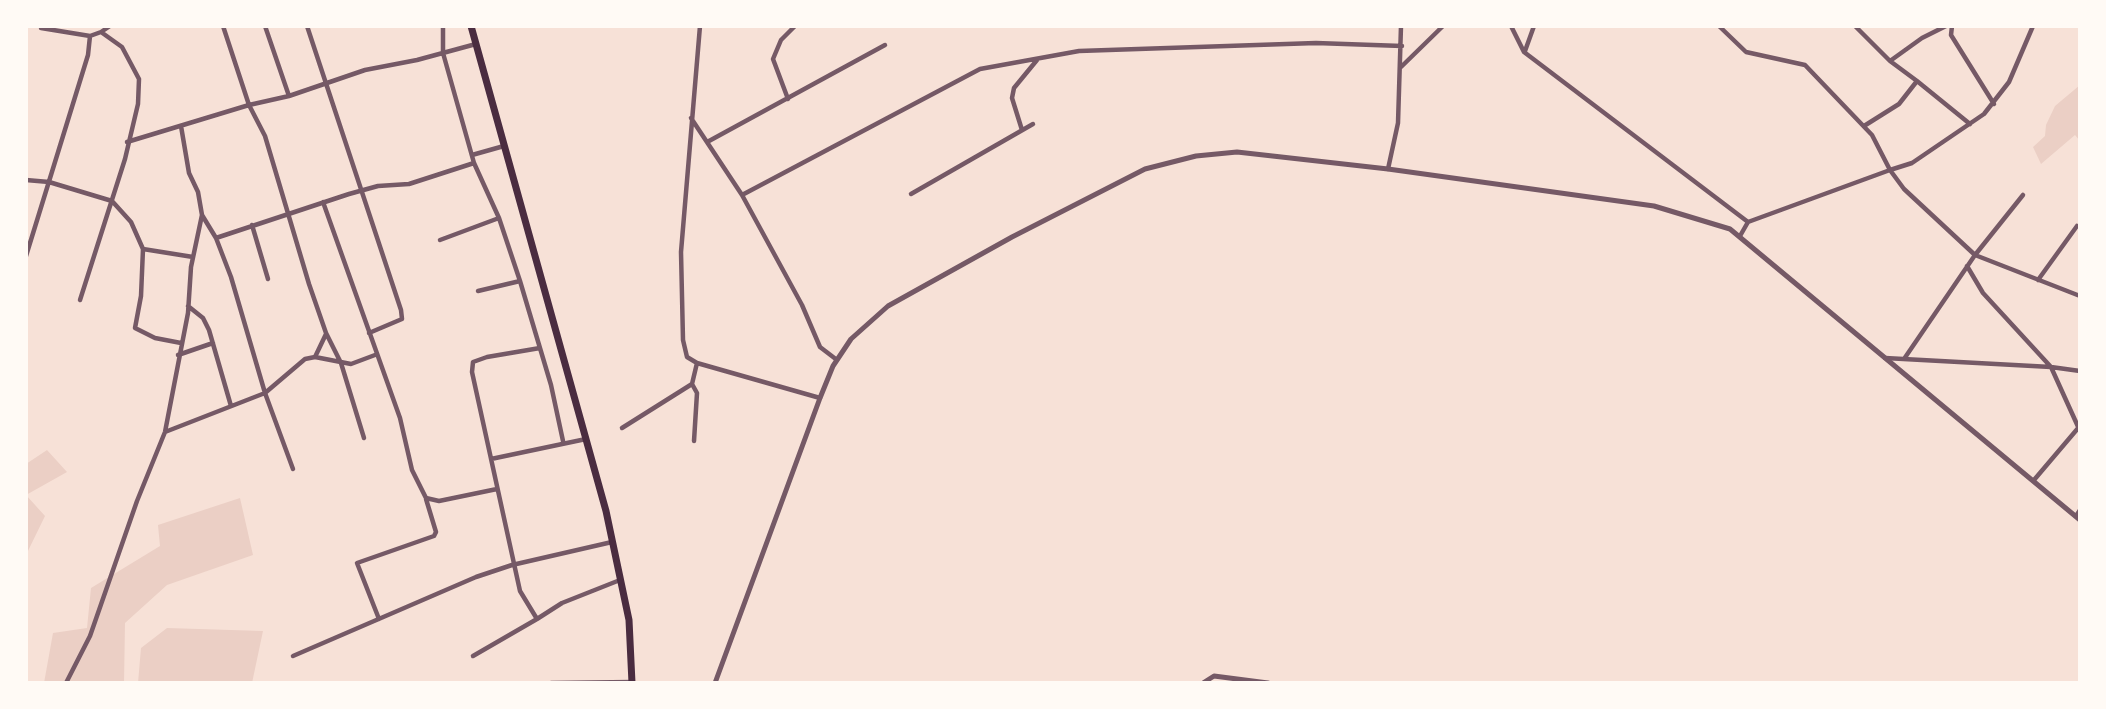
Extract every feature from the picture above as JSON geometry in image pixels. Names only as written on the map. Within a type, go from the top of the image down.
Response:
[{"type":"highway","points":[[471,26],[612,542],[629,620],[632,683]]},
{"type":"street","points":[[41,29],[90,36],[110,26]]},
{"type":"street","points":[[223,26],[249,104],[265,136],[326,333],[341,363],[363,438]]},
{"type":"street","points":[[265,26],[289,96]]},
{"type":"street","points":[[307,26],[402,319],[369,333]]},
{"type":"street","points":[[443,26],[443,53],[474,163],[499,218],[520,281],[540,348],[562,441]]},
{"type":"street","points":[[700,26],[681,252],[683,340],[687,357],[697,363],[820,398]]},
{"type":"street","points":[[788,99],[773,59],[781,40],[795,26]]},
{"type":"street","points":[[1388,169],[1398,123],[1401,26]]},
{"type":"street","points":[[1401,68],[1443,26]]},
{"type":"street","points":[[1511,26],[1524,52],[1748,222]]},
{"type":"street","points":[[1524,52],[1534,26]]},
{"type":"street","points":[[1719,26],[1746,52],[1805,65],[1864,126],[1904,190],[1975,255],[2080,296]]},
{"type":"street","points":[[1855,26],[1890,61],[1970,124]]},
{"type":"street","points":[[1890,61],[1922,38],[1949,26],[1951,35],[1994,104]]},
{"type":"street","points":[[1740,236],[1748,222],[1912,163],[1970,124],[1994,104],[2009,82],[2032,26]]},
{"type":"street","points":[[80,300],[138,104],[139,79],[122,47],[102,32]]},
{"type":"street","points":[[26,256],[88,55],[90,36]]},
{"type":"street","points":[[742,195],[981,69],[1079,51],[1316,43],[1402,46]]},
{"type":"street","points":[[127,142],[249,104],[289,96],[326,82],[476,44]]},
{"type":"street","points":[[709,141],[886,46]]},
{"type":"street","points":[[1022,130],[1012,98],[1014,88],[1038,59]]},
{"type":"street","points":[[1864,126],[1899,104],[1917,81]]},
{"type":"street","points":[[691,117],[742,195],[802,305],[820,347],[837,360]]},
{"type":"street","points":[[911,194],[1033,124]]},
{"type":"street","points":[[181,126],[189,173],[198,192],[202,215],[216,238],[265,393],[293,469]]},
{"type":"street","points":[[472,155],[505,146]]},
{"type":"street","points":[[715,683],[820,398],[837,360],[850,340],[888,306],[1145,169],[1183,158],[1237,152],[1388,169],[1654,206],[1707,220],[1740,236],[2079,515]]},
{"type":"street","points":[[216,238],[359,191],[409,184],[474,163]]},
{"type":"street","points":[[26,180],[49,182],[111,201],[131,222],[143,249],[141,296],[135,328],[155,338],[181,343]]},
{"type":"street","points":[[1904,359],[1975,255],[2024,195]]},
{"type":"street","points":[[323,202],[375,355],[400,418],[412,470],[426,498],[436,532],[434,536],[357,562],[379,619]]},
{"type":"street","points":[[66,683],[90,636],[165,432],[202,215]]},
{"type":"street","points":[[440,240],[499,218]]},
{"type":"street","points":[[252,225],[268,279]]},
{"type":"street","points":[[2038,280],[2077,226]]},
{"type":"street","points":[[143,249],[193,257]]},
{"type":"street","points":[[1967,266],[1983,293],[2051,367],[2079,429],[2034,480]]},
{"type":"street","points":[[478,291],[520,281]]},
{"type":"street","points":[[188,306],[203,318],[231,406]]},
{"type":"street","points":[[315,357],[326,333]]},
{"type":"street","points":[[177,356],[212,343]]},
{"type":"street","points":[[537,619],[520,591],[512,565],[472,372],[473,362],[540,348]]},
{"type":"street","points":[[165,432],[265,393],[305,359],[315,357],[351,364],[375,355]]},
{"type":"street","points":[[1885,358],[2080,371]]},
{"type":"street","points":[[694,441],[697,393],[692,384],[697,363]]},
{"type":"street","points":[[622,428],[692,384]]},
{"type":"street","points":[[491,459],[562,441],[586,439]]},
{"type":"street","points":[[426,498],[439,501],[498,488]]},
{"type":"street","points":[[293,656],[512,565],[612,542]]},
{"type":"street","points":[[473,656],[562,603],[620,580]]},
{"type":"street","points":[[1203,683],[1214,676],[1268,683]]},
{"type":"street","points":[[551,683],[632,683]]},
{"type":"shaded area","points":[[2080,85],[2080,141],[2075,135],[2041,164],[2033,147],[2045,136],[2046,125],[2055,106]]},
{"type":"shaded area","points":[[47,450],[67,472],[26,495],[26,464]]},
{"type":"shaded area","points":[[26,495],[45,516],[26,555]]},
{"type":"shaded area","points":[[240,498],[253,555],[167,585],[125,623],[124,683],[44,683],[53,633],[87,628],[91,588],[160,546],[158,525]]},
{"type":"shaded area","points":[[167,628],[263,631],[252,683],[138,683],[141,648]]}]
